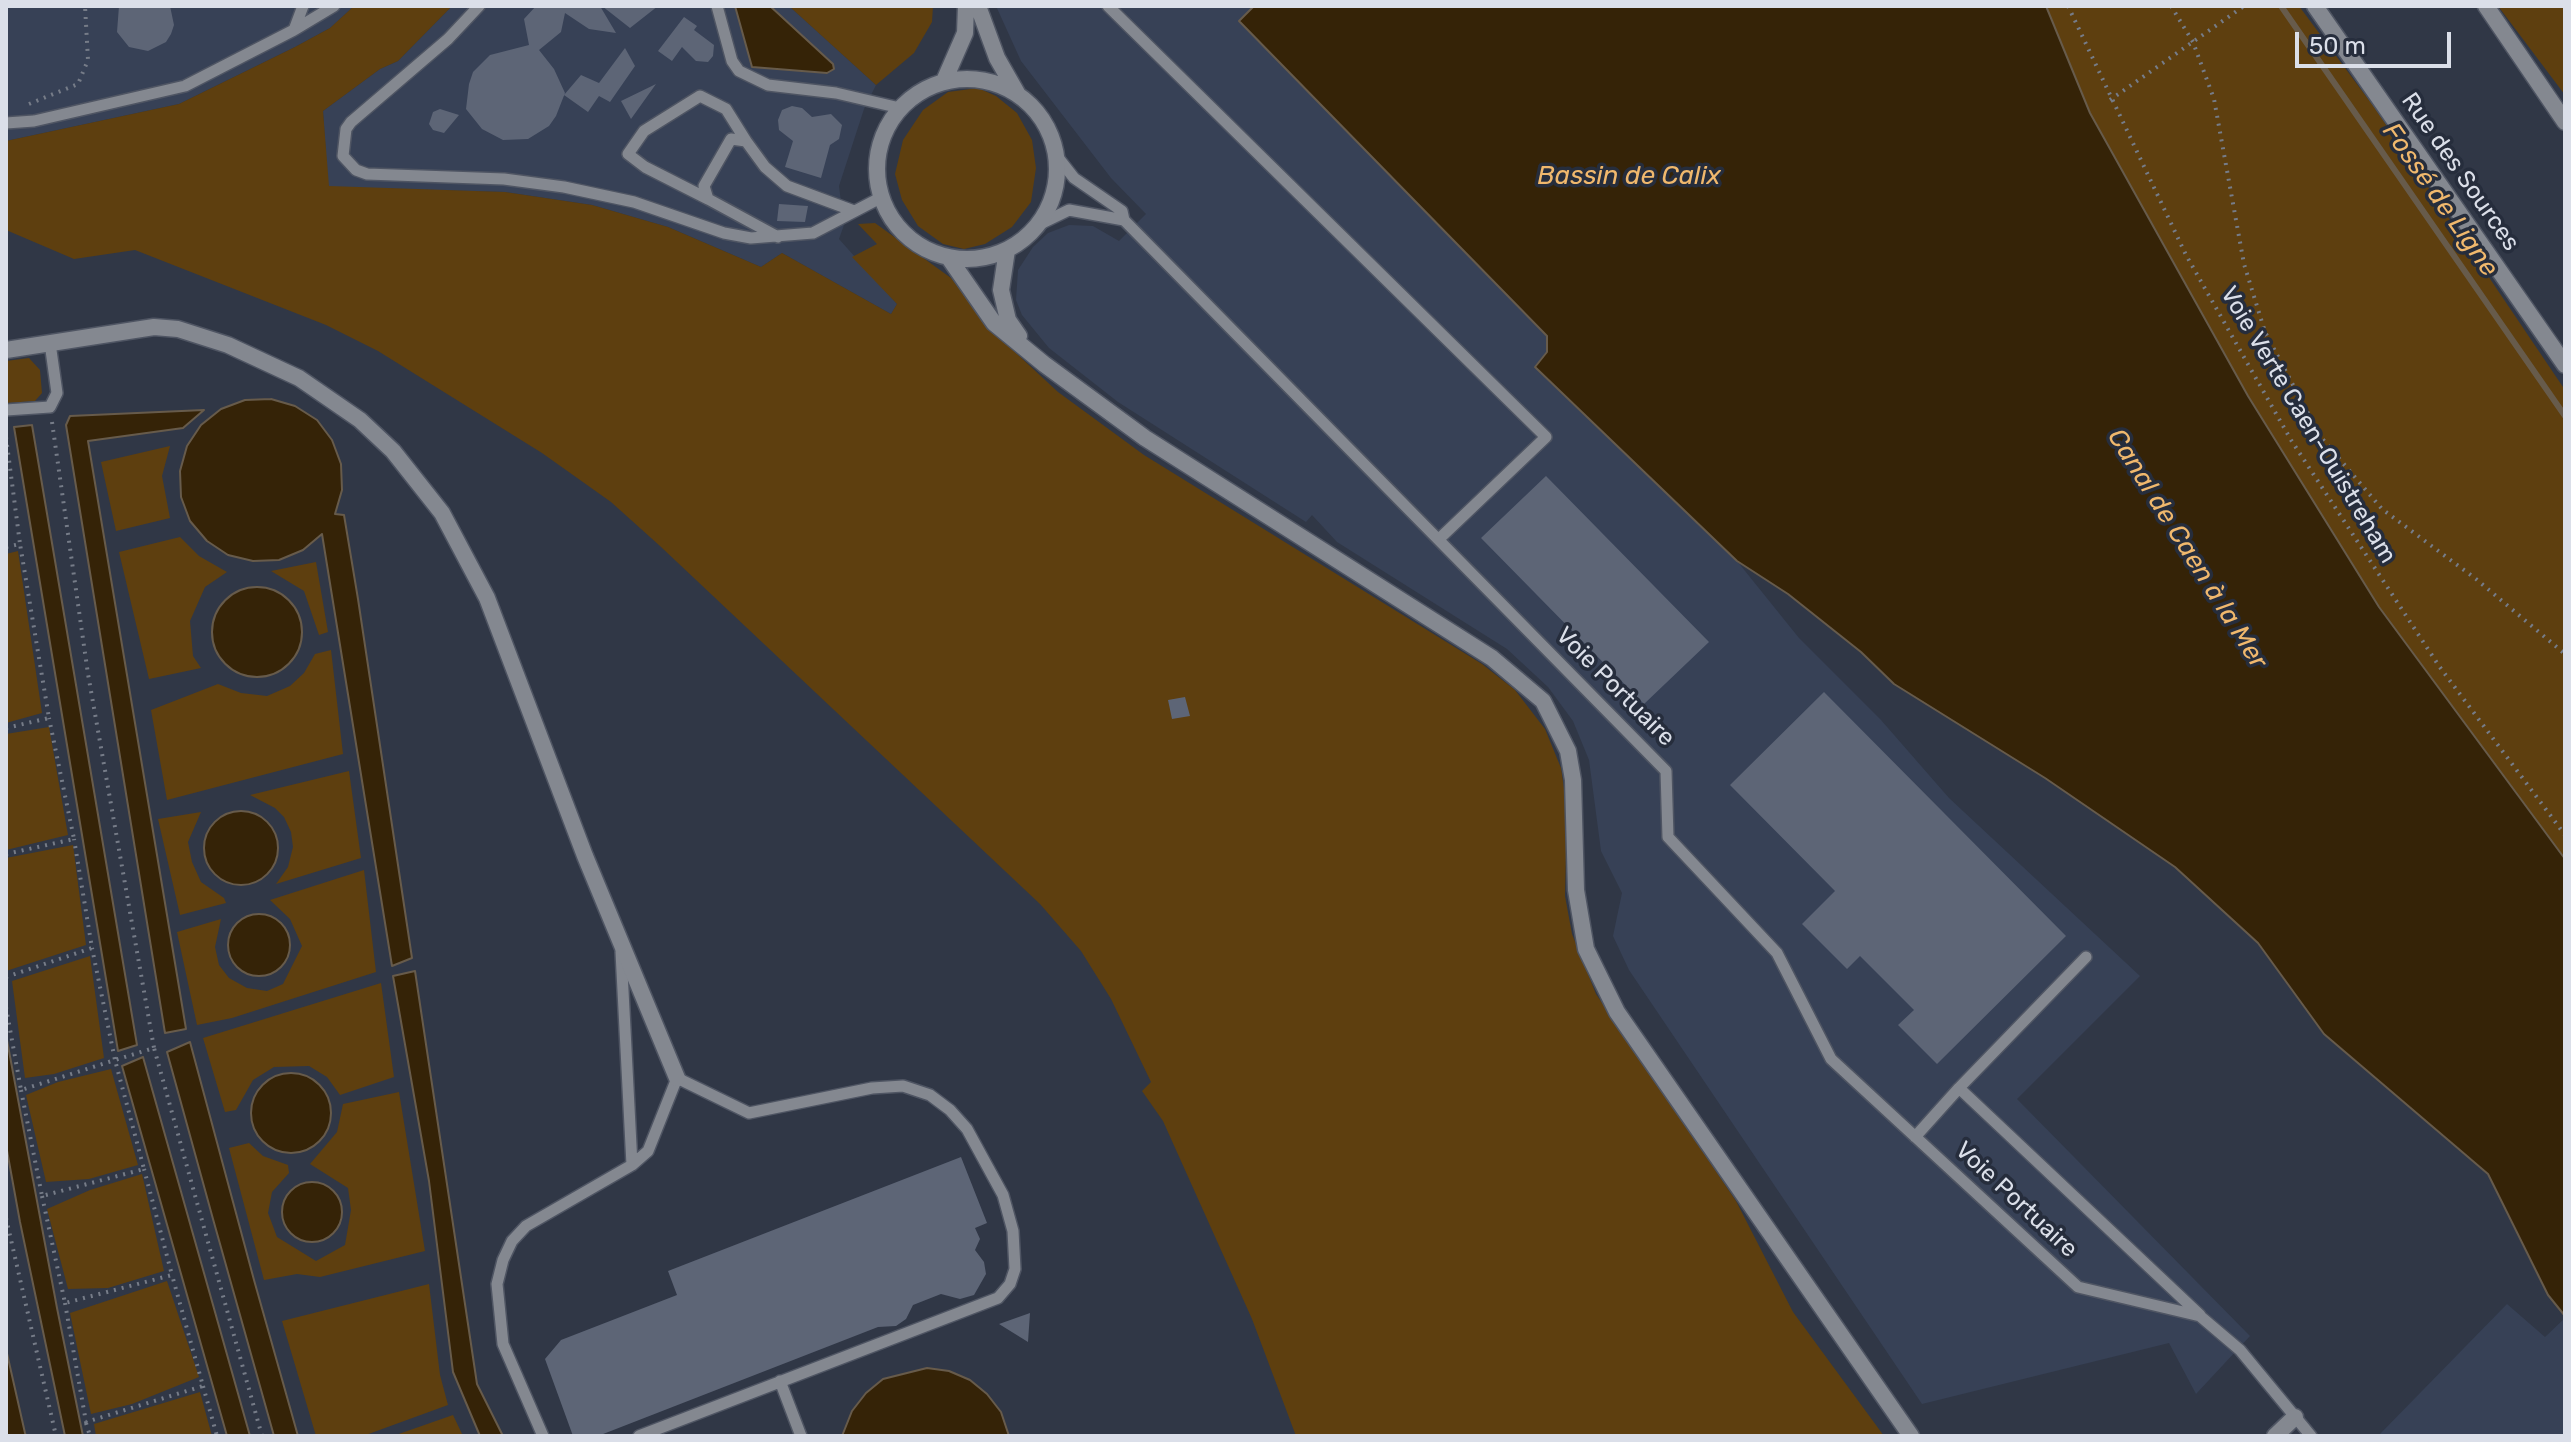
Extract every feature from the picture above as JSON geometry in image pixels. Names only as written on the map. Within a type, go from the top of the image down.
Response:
[{"type":"street","points":[[944,81],[965,33],[966,6]]},
{"type":"street","points":[[978,6],[997,58],[1018,94],[1043,120],[1056,155],[1056,181],[1050,205],[1036,226],[1007,250],[969,259],[949,258],[917,245],[893,220],[882,197],[877,171],[882,137],[900,108],[921,92],[944,81],[982,80],[1018,94]]},
{"type":"street","name":"Rue des Sources","points":[[2315,6],[2565,365]]},
{"type":"street","points":[[2486,6],[2565,122]]},
{"type":"street","points":[[1007,250],[1001,290],[1008,320],[1032,354]]},
{"type":"street","points":[[949,258],[994,323],[1032,354],[1145,438],[1492,658],[1543,701],[1568,751],[1573,780],[1576,890],[1586,949],[1617,1012],[1911,1436]]},
{"type":"street","points":[[6,350],[154,327],[199,335],[299,378],[360,420],[393,451],[442,513],[487,598],[677,1078]]},
{"type":"street","points":[[2275,1436],[2295,1417]]},
{"type":"lane","points":[[294,30],[303,6]]},
{"type":"lane","points":[[6,123],[62,116],[185,86],[334,6]]},
{"type":"lane","points":[[479,6],[448,39],[351,122],[346,129],[343,156],[356,170],[367,174],[504,179],[555,186],[634,202],[724,233],[751,238],[813,233],[882,197]]},
{"type":"lane","points":[[717,6],[732,61],[739,71],[768,85],[848,95],[900,108]]},
{"type":"lane","points":[[1108,6],[1546,437],[1439,539]]},
{"type":"lane","points":[[778,237],[645,167],[628,154],[644,131],[700,96],[726,109],[765,167],[787,186],[854,211]]},
{"type":"lane","points":[[708,199],[704,186],[731,139],[746,141]]},
{"type":"lane","name":"Voie Portuaire","points":[[1056,155],[1074,178],[1122,211],[1128,224],[1666,771],[1668,837],[1777,953],[1831,1059],[2078,1287],[2200,1316],[2240,1350],[2311,1436]]},
{"type":"lane","points":[[1036,226],[1069,210],[1128,224]]},
{"type":"lane","points":[[6,410],[50,407],[57,393],[50,343]]},
{"type":"lane","points":[[620,939],[632,1165]]},
{"type":"lane","points":[[1915,1137],[2086,957]]},
{"type":"lane","points":[[543,1436],[503,1344],[497,1284],[503,1260],[512,1241],[526,1226],[632,1165],[648,1151],[677,1078],[749,1113],[872,1088],[903,1086],[930,1095],[967,1129],[1003,1195],[1013,1231],[1015,1269],[1010,1284],[998,1298],[639,1436]]},
{"type":"lane","points":[[1959,1088],[2200,1316]]},
{"type":"lane","points":[[780,1381],[801,1436]]},
{"type":"path","points":[[24,106],[78,84],[88,60],[85,6]]},
{"type":"path","name":"Voie Verte Caen-Ouistreham","points":[[2068,6],[2186,255],[2291,440],[2439,666],[2565,835]]},
{"type":"path","points":[[2171,6],[2193,42],[2214,99],[2254,300],[2282,371],[2314,426],[2339,462],[2382,509],[2476,579],[2565,654]]},
{"type":"path","points":[[2110,100],[2244,6]]},
{"type":"path","points":[[50,407],[88,674],[154,1048],[262,1436]]},
{"type":"path","points":[[6,437],[49,718],[115,1060],[217,1436]]},
{"type":"path","points":[[6,547],[20,544]]},
{"type":"path","points":[[6,728],[49,718]]},
{"type":"path","points":[[6,854],[74,839]]},
{"type":"path","points":[[6,977],[92,948]]},
{"type":"path","points":[[6,1007],[90,1436]]},
{"type":"path","points":[[21,1090],[154,1048]]},
{"type":"path","points":[[42,1196],[144,1169]]},
{"type":"path","points":[[6,1218],[56,1436]]},
{"type":"path","points":[[65,1303],[172,1275]]},
{"type":"path","points":[[86,1422],[203,1386]]},
{"type":"shaded area","points":[[6,6],[354,6],[330,28],[179,104],[6,141]]},
{"type":"shaded area","points":[[354,6],[452,6],[398,61],[380,69],[323,111],[329,186],[505,192],[592,205],[668,227],[761,267],[782,253],[891,314],[897,304],[852,257],[877,244],[858,224],[875,223],[951,278],[989,328],[1058,392],[1144,455],[1482,664],[1515,690],[1545,729],[1561,768],[1567,809],[1565,896],[1572,934],[1596,994],[1736,1201],[1793,1312],[1884,1436],[1296,1436],[1252,1319],[1163,1121],[1142,1091],[1151,1082],[1111,999],[1081,951],[1040,904],[660,546],[611,502],[542,453],[378,351],[326,325],[135,250],[74,259],[6,230],[6,141],[179,104],[330,28]]},
{"type":"shaded area","points":[[452,6],[789,6],[876,85],[864,109],[839,186],[844,225],[839,239],[897,304],[891,314],[782,253],[761,267],[668,227],[592,205],[505,192],[328,187],[323,111],[380,69],[398,61]]},
{"type":"shaded area","points":[[789,6],[933,6],[932,22],[914,53],[876,85]]},
{"type":"shaded area","points":[[996,6],[1254,6],[1240,21],[1547,337],[1547,352],[1535,366],[1737,561],[1799,638],[1881,720],[1949,798],[2140,976],[2017,1099],[2250,1336],[2196,1394],[2169,1343],[1922,1404],[1629,970],[1613,936],[1622,893],[1601,851],[1589,760],[1573,721],[1548,687],[1507,649],[1337,542],[1312,515],[1306,522],[1118,402],[1049,348],[1022,315],[1016,300],[1018,270],[1033,247],[1048,233],[1069,225],[1093,226],[1119,241],[1146,214],[1111,178],[1021,61]]},
{"type":"shaded area","points":[[2046,6],[2299,6],[2374,107],[2565,390],[2565,859],[2379,607],[2248,396],[2090,113]]},
{"type":"shaded area","points":[[2498,6],[2565,6],[2565,95]]},
{"type":"shaded area","points":[[978,88],[996,96],[1017,113],[1032,140],[1036,168],[1031,202],[1012,227],[985,244],[964,249],[943,244],[918,226],[902,200],[895,174],[903,140],[923,110],[948,92]]},
{"type":"shaded area","points":[[29,358],[40,370],[42,393],[35,401],[6,403],[6,361]]},
{"type":"shaded area","points":[[170,446],[162,476],[170,518],[116,531],[101,462]]},
{"type":"shaded area","points":[[180,537],[199,556],[227,572],[205,587],[190,621],[193,656],[201,668],[149,679],[119,552]]},
{"type":"shaded area","points":[[18,551],[42,713],[6,723],[6,554]]},
{"type":"shaded area","points":[[316,562],[328,632],[319,635],[304,591],[271,571]]},
{"type":"shaded area","points":[[331,650],[343,754],[167,800],[151,710],[218,684],[241,693],[267,696],[290,686],[304,673],[315,654]]},
{"type":"shaded area","points":[[49,727],[68,835],[6,850],[6,734]]},
{"type":"shaded area","points":[[349,771],[361,858],[276,884],[288,867],[293,847],[291,832],[284,817],[275,808],[250,795]]},
{"type":"shaded area","points":[[201,812],[188,842],[192,862],[201,882],[224,898],[226,903],[180,915],[158,819]]},
{"type":"shaded area","points":[[73,845],[86,945],[6,971],[6,858]]},
{"type":"shaded area","points":[[364,870],[376,972],[232,1018],[197,1025],[177,932],[221,919],[215,947],[219,965],[229,978],[247,988],[267,991],[283,984],[302,946],[290,919],[270,900]]},
{"type":"shaded area","points":[[90,956],[104,1058],[54,1074],[25,1078],[12,981]]},
{"type":"shaded area","points":[[381,983],[394,1077],[340,1095],[327,1077],[309,1066],[274,1067],[253,1080],[236,1110],[225,1112],[203,1038]]},
{"type":"shaded area","points":[[111,1069],[138,1165],[89,1179],[46,1182],[26,1095],[58,1082]]},
{"type":"shaded area","points":[[399,1092],[425,1251],[320,1277],[297,1274],[264,1280],[229,1148],[249,1143],[263,1156],[288,1165],[289,1173],[272,1192],[268,1213],[277,1237],[316,1261],[345,1245],[351,1210],[348,1188],[310,1164],[337,1132],[343,1104]]},
{"type":"shaded area","points":[[142,1174],[164,1271],[108,1288],[68,1289],[47,1209],[90,1190]]},
{"type":"shaded area","points":[[167,1281],[199,1377],[132,1404],[91,1414],[70,1313]]},
{"type":"shaded area","points":[[429,1284],[440,1375],[448,1405],[363,1436],[316,1436],[282,1321]]},
{"type":"shaded area","points":[[2507,1304],[2545,1337],[2565,1318],[2565,1436],[2378,1436]]},
{"type":"shaded area","points":[[200,1392],[212,1436],[96,1436],[94,1424]]},
{"type":"shaded area","points":[[453,1415],[463,1436],[393,1436]]},
{"type":"water","points":[[735,6],[770,6],[833,64],[834,69],[827,73],[752,67]]},
{"type":"water","points":[[1254,6],[2046,6],[2090,113],[2248,396],[2379,607],[2565,859],[2565,1316],[2548,1295],[2488,1174],[2324,1034],[2258,943],[2175,867],[2045,778],[1894,684],[1861,652],[1788,594],[1737,561],[1535,367],[1547,352],[1547,336],[1239,21]]},
{"type":"water","points":[[271,399],[295,406],[317,420],[332,440],[341,464],[342,490],[335,514],[344,515],[412,958],[392,966],[322,534],[303,550],[279,560],[253,561],[228,555],[207,541],[190,521],[181,497],[180,471],[187,446],[201,425],[221,409],[245,400]]},
{"type":"water","points":[[204,410],[183,428],[88,441],[186,1029],[165,1033],[66,425],[70,416]]},
{"type":"water","points":[[32,425],[137,1045],[118,1051],[14,427]]},
{"type":"water","points":[[257,587],[282,595],[294,607],[302,632],[294,657],[282,669],[257,677],[232,669],[220,657],[212,632],[220,607],[232,595]]},
{"type":"water","points":[[241,811],[262,817],[272,827],[278,848],[272,869],[262,879],[241,885],[220,879],[210,869],[204,848],[210,827],[220,817]]},
{"type":"water","points":[[259,914],[281,923],[290,945],[281,967],[259,976],[237,967],[228,945],[237,923]]},
{"type":"water","points":[[415,971],[477,1384],[503,1436],[480,1436],[453,1372],[429,1181],[393,976]]},
{"type":"water","points":[[6,1035],[83,1436],[65,1436],[20,1222],[6,1145]]},
{"type":"water","points":[[190,1042],[298,1436],[274,1436],[167,1052]]},
{"type":"water","points":[[143,1057],[250,1436],[227,1436],[122,1066]]},
{"type":"water","points":[[283,1073],[299,1073],[320,1084],[331,1105],[331,1121],[320,1142],[299,1153],[283,1153],[269,1147],[257,1135],[251,1121],[251,1105],[257,1091],[269,1079]]},
{"type":"water","points":[[312,1182],[333,1191],[342,1212],[333,1233],[312,1242],[291,1233],[282,1212],[291,1191]]},
{"type":"water","points":[[6,1349],[25,1433],[26,1436],[6,1436]]},
{"type":"water","points":[[927,1368],[949,1371],[970,1380],[987,1394],[1001,1412],[1009,1436],[842,1436],[852,1411],[866,1393],[883,1379]]},
{"type":"building","points":[[119,6],[170,6],[174,25],[166,42],[148,51],[129,47],[117,32]]},
{"type":"building","points":[[536,6],[600,6],[616,33],[589,29],[565,13],[561,32],[539,50],[554,69],[565,93],[556,116],[549,126],[528,139],[503,140],[482,129],[466,109],[469,84],[473,72],[490,55],[529,45],[524,19]]},
{"type":"building","points":[[602,6],[658,6],[630,28]]},
{"type":"building","points":[[684,17],[697,26],[694,30],[714,45],[713,56],[708,62],[696,61],[682,47],[672,61],[658,51]]},
{"type":"building","points":[[625,48],[635,66],[610,102],[599,96],[588,112],[564,95],[581,75],[599,83]]},
{"type":"building","points":[[656,84],[631,119],[621,101]]},
{"type":"building","points":[[792,106],[802,108],[812,117],[831,114],[842,125],[839,139],[830,145],[821,178],[785,167],[793,141],[779,130],[778,120],[782,110]]},
{"type":"building","points":[[440,109],[459,115],[444,133],[433,130],[429,124],[433,112]]},
{"type":"building","points":[[779,204],[808,206],[805,222],[777,221]]},
{"type":"building","points":[[1546,476],[1709,642],[1644,704],[1481,538]]},
{"type":"building","points":[[1824,692],[2066,936],[1937,1064],[1898,1025],[1914,1010],[1860,956],[1847,969],[1802,924],[1835,891],[1730,785]]},
{"type":"building","points":[[1185,697],[1190,716],[1172,719],[1168,700]]},
{"type":"building","points":[[961,1157],[987,1223],[975,1228],[980,1239],[975,1250],[984,1262],[986,1274],[974,1295],[960,1299],[941,1294],[913,1305],[906,1319],[896,1326],[878,1327],[598,1436],[573,1436],[545,1359],[561,1340],[677,1295],[668,1271]]},
{"type":"building","points":[[1030,1313],[1028,1342],[999,1324]]},
{"type":"waterway","name":"Fossé de Ligne","points":[[2281,6],[2565,416]]},
{"type":"water label","name":"Bassin de Calix","points":[[1629,176]]},
{"type":"water label","name":"Canal de Caen à la Mer","points":[[2187,549]]}]
